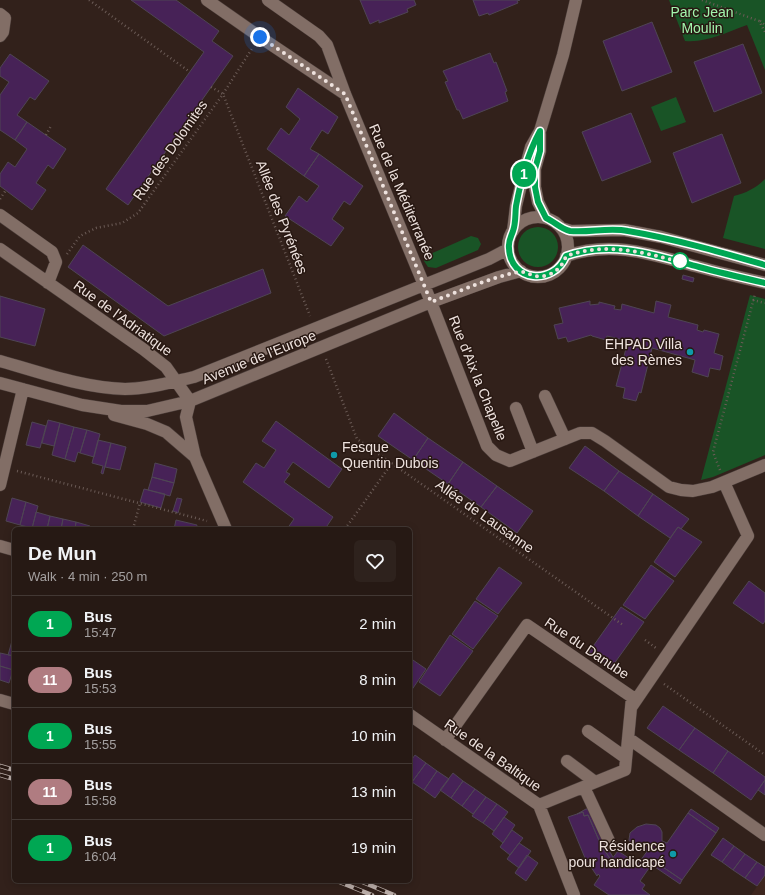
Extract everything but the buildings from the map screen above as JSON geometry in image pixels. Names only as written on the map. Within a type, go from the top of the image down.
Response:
[{"type":"street","points":[[208,0],[345,94]]},
{"type":"street","name":"Rue de la Méditerranée","points":[[268,0],[319,36],[327,45],[345,94],[431,302]]},
{"type":"street","points":[[513,231],[528,219],[537,217],[546,218],[553,221],[561,228],[568,244],[566,256],[561,266],[548,275],[536,276],[521,271],[512,261],[508,249],[513,231],[516,206],[531,147],[540,131],[576,0]]},
{"type":"street","points":[[0,14],[5,18],[3,32],[0,36]]},
{"type":"street","points":[[540,131],[540,151],[535,169],[535,187],[538,202],[546,218]]},
{"type":"street","points":[[0,215],[52,252],[56,262],[48,283]]},
{"type":"street","points":[[561,228],[571,231],[624,230],[661,236],[765,265]]},
{"type":"street","name":"Rue de l'Adriatique","points":[[0,249],[154,357],[166,367],[190,401]]},
{"type":"street","name":"Avenue de l'Europe","points":[[0,361],[95,387],[126,389],[149,387],[194,377],[489,259],[508,249]]},
{"type":"street","points":[[566,256],[586,250],[622,249],[647,253],[762,282]]},
{"type":"street","name":"Avenue de l'Europe","points":[[0,383],[82,405],[121,411],[147,411],[190,401],[431,302],[499,277],[521,271]]},
{"type":"street","name":"Rue d'Aix la Chapelle","points":[[431,302],[487,446],[496,455],[510,461],[580,433],[592,433],[669,487],[693,491],[712,487],[765,465]]},
{"type":"street","points":[[0,485],[23,389]]},
{"type":"street","points":[[545,396],[565,439]]},
{"type":"street","points":[[190,401],[186,417],[195,457],[226,527]]},
{"type":"street","points":[[82,405],[148,424],[166,432],[195,457]]},
{"type":"street","points":[[516,408],[533,452]]},
{"type":"street","name":"Rue du Danube","points":[[631,707],[748,536],[724,482]]},
{"type":"street","points":[[0,546],[12,549]]},
{"type":"street","name":"Rue du Danube","points":[[445,740],[527,625],[632,697],[631,707]]},
{"type":"street","points":[[0,700],[12,703]]},
{"type":"street","points":[[539,805],[625,770],[631,707]]},
{"type":"street","name":"Rue de la Baltique","points":[[412,716],[539,805],[574,895]]},
{"type":"street","points":[[588,732],[626,758]]},
{"type":"street","points":[[628,738],[765,834]]},
{"type":"street","points":[[567,761],[589,784],[610,843]]},
{"type":"path","points":[[89,0],[190,72]]},
{"type":"path","points":[[702,0],[760,21],[765,25]]},
{"type":"path","points":[[760,21],[765,32]]},
{"type":"path","name":"Rue des Dolomites","points":[[56,262],[69,253],[80,236],[96,228],[122,222],[138,213],[223,94],[260,37]]},
{"type":"path","points":[[211,87],[223,94]]},
{"type":"path","name":"Allée des Pyrénées","points":[[223,94],[315,329]]},
{"type":"path","points":[[46,135],[52,126]]},
{"type":"path","points":[[0,199],[6,190]]},
{"type":"path","points":[[724,482],[713,452],[753,300],[762,282]]},
{"type":"path","points":[[753,300],[765,303]]},
{"type":"path","name":"Allée de Lausanne","points":[[322,348],[357,439],[623,625]]},
{"type":"path","points":[[345,527],[392,463]]},
{"type":"path","points":[[5,468],[226,527]]},
{"type":"path","points":[[134,527],[140,503]]},
{"type":"path","points":[[652,676],[765,755]]},
{"type":"shaded area","points":[[765,875],[765,895],[751,895]]},
{"type":"green space","name":"Parc Jean Moulin","points":[[669,0],[765,0],[765,70],[747,25],[709,39],[685,41]]},
{"type":"green space","points":[[676,97],[686,122],[661,131],[651,107]]},
{"type":"green space","points":[[765,179],[765,249],[723,238],[734,196],[751,190]]},
{"type":"green space","points":[[542,227],[549,230],[555,236],[558,247],[557,255],[549,264],[542,267],[534,267],[527,264],[519,255],[518,243],[521,236],[530,228]]},
{"type":"green space","points":[[471,236],[478,238],[481,244],[478,250],[436,268],[428,267],[424,261],[428,255]]},
{"type":"green space","points":[[750,295],[765,299],[765,455],[713,477],[701,480]]},
{"type":"railway","points":[[0,766],[12,769]]},
{"type":"railway","points":[[0,775],[12,778]]},
{"type":"railway","points":[[342,883],[372,895]]},
{"type":"railway","points":[[365,883],[394,895]]},
{"type":"bus line","name":"1","points":[[765,265],[661,236],[624,230],[571,231],[561,228],[553,221],[546,218],[538,202],[535,187],[535,169],[540,151],[540,131],[531,147],[516,206],[513,231],[510,236],[508,249],[512,261],[516,267],[526,274],[531,276],[548,275],[561,266],[566,256],[586,250],[622,249],[647,253],[765,283]]},
{"type":"place","name":"EHPAD Villa des Rèmes","points":[[690,352]]},
{"type":"place","name":"Fesque Quentin Dubois","points":[[334,455]]},
{"type":"place","name":"Résidence pour handicapé","points":[[673,854]]},
{"type":"route","points":[[260,37],[345,94],[431,302],[499,277],[521,271],[531,276],[548,275],[561,266],[566,256],[586,250],[622,249],[647,253],[681,262],[680,261]]}]
